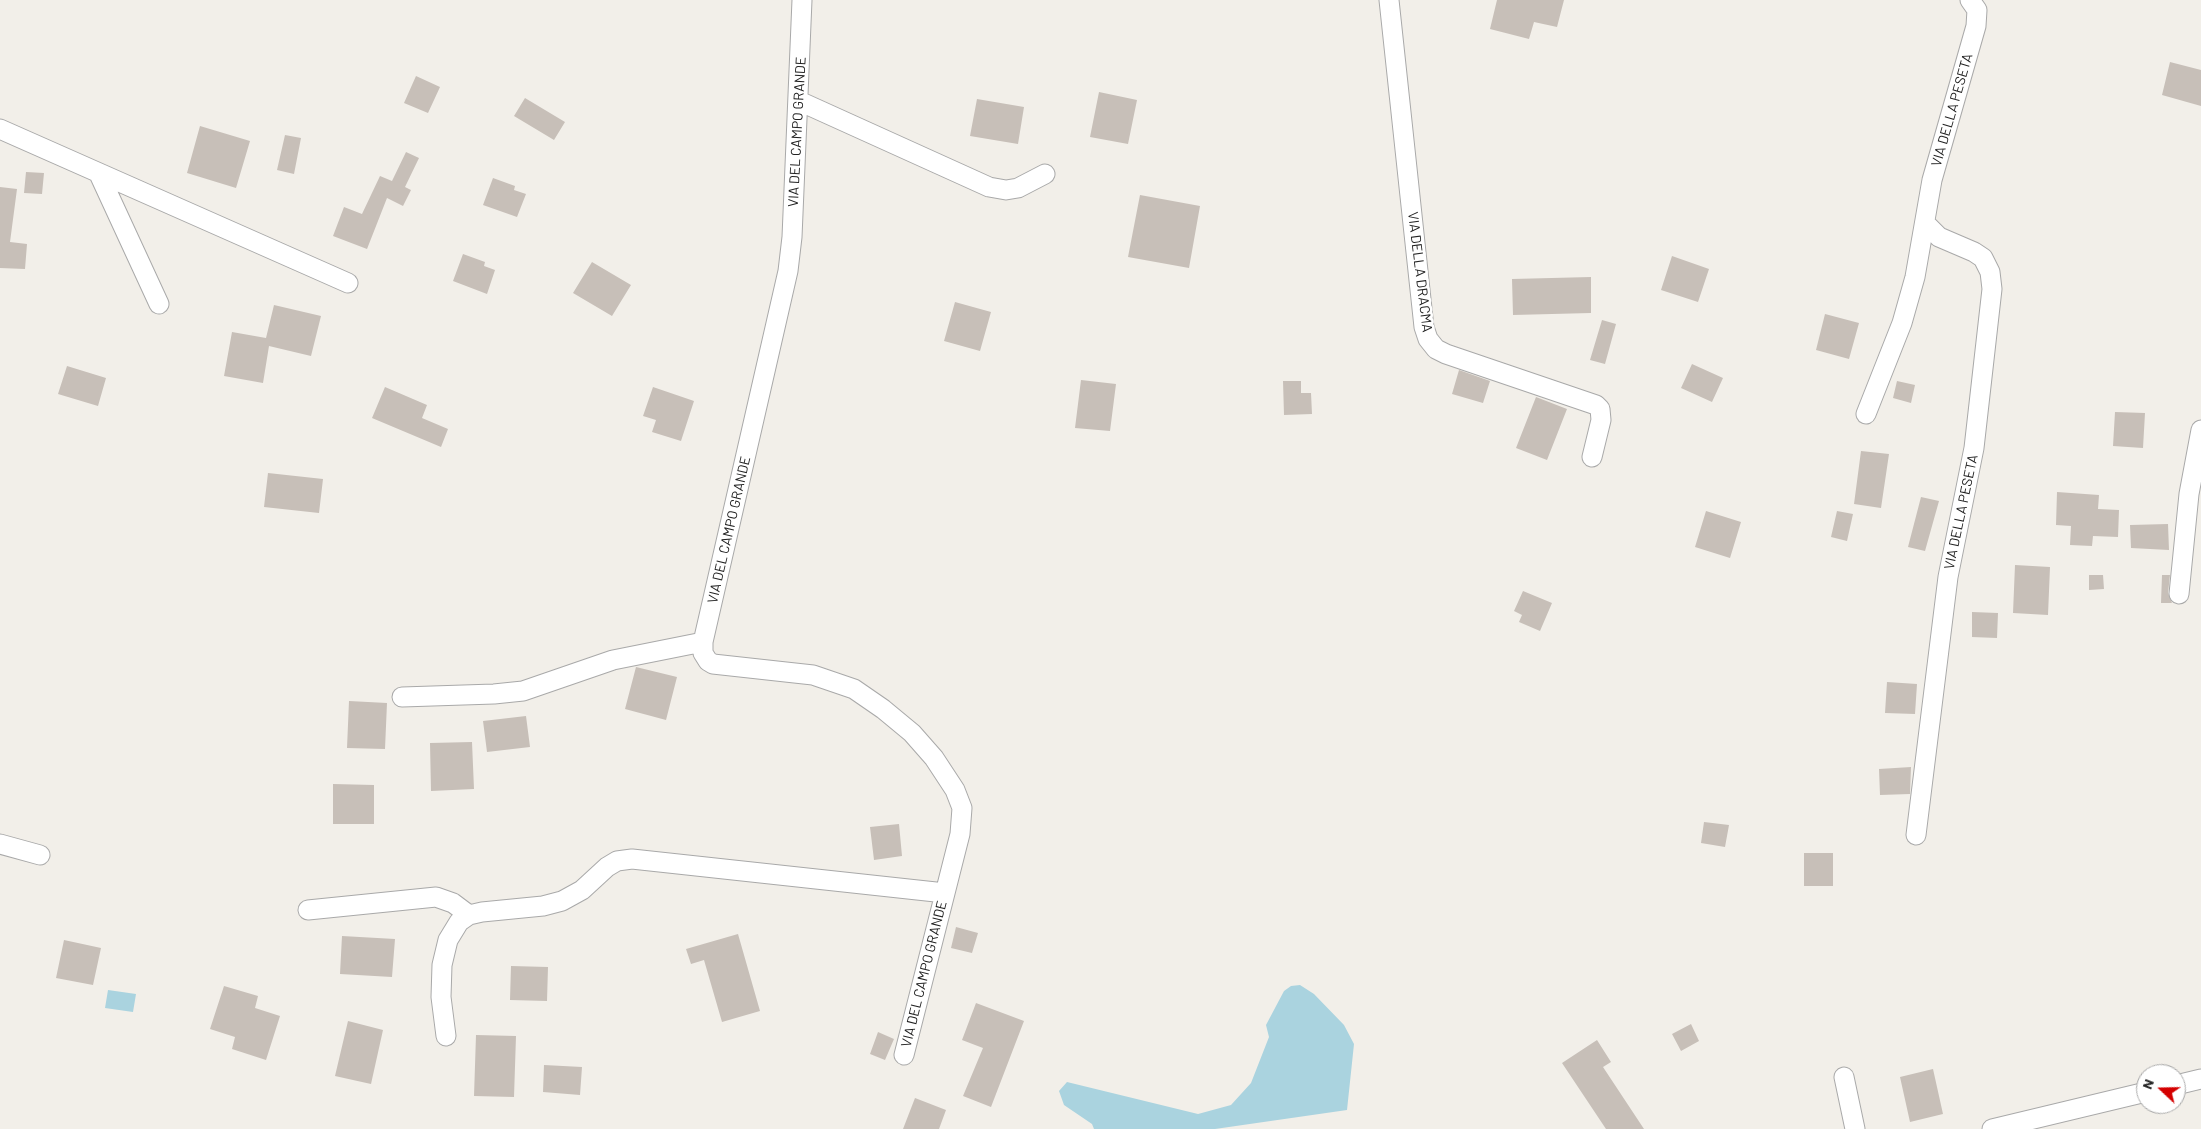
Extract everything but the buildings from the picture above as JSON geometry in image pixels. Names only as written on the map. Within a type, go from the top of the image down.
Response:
[{"type":"street","name":"VIA DEL CAMPO GRANDE","points":[[802,0],[799,101],[792,237],[788,272],[703,652],[708,661],[713,664],[813,675],[849,686],[883,708],[912,733],[928,750],[957,795],[962,808],[960,834],[904,1056]]},
{"type":"street","name":"VIA DELLA DRACMA","points":[[1389,0],[1423,317],[1428,339],[1436,349],[1446,354],[1596,405],[1600,409],[1602,420],[1592,457]]},
{"type":"street","name":"VIA DELLA PESETA","points":[[1866,414],[1906,312],[1917,270],[1932,180],[1976,26],[1977,10],[1970,0]]},
{"type":"street","points":[[799,101],[989,187],[1006,190],[1018,188],[1045,174]]},
{"type":"street","points":[[0,129],[348,283]]},
{"type":"street","points":[[99,174],[159,304]]},
{"type":"street","name":"VIA DELLA PESETA","points":[[1916,835],[1949,565],[1974,448],[1992,289],[1990,272],[1983,258],[1974,252],[1939,237],[1925,223]]},
{"type":"street","points":[[2179,594],[2189,494],[2201,430]]},
{"type":"street","points":[[402,697],[494,694],[523,691],[613,660],[704,642]]},
{"type":"street","points":[[0,844],[40,855]]},
{"type":"street","name":"VIA DEL CAMPO GRANDE","points":[[468,915],[494,910],[543,906],[562,901],[588,886],[612,863],[626,859],[945,893]]},
{"type":"street","points":[[308,910],[436,897],[453,903],[468,915],[459,922],[452,932],[443,958],[441,989],[446,1036]]},
{"type":"street","points":[[1844,1077],[1855,1129]]},
{"type":"street","points":[[2186,1083],[2201,1079]]},
{"type":"street","points":[[1992,1129],[2136,1094]]},
{"type":"water","points":[[1300,985],[1314,994],[1344,1025],[1354,1044],[1347,1110],[1215,1129],[1094,1129],[1092,1124],[1064,1105],[1059,1091],[1067,1082],[1198,1114],[1231,1105],[1251,1083],[1269,1037],[1266,1025],[1284,991],[1291,986]]},
{"type":"water","points":[[108,990],[136,994],[133,1012],[105,1008]]}]
